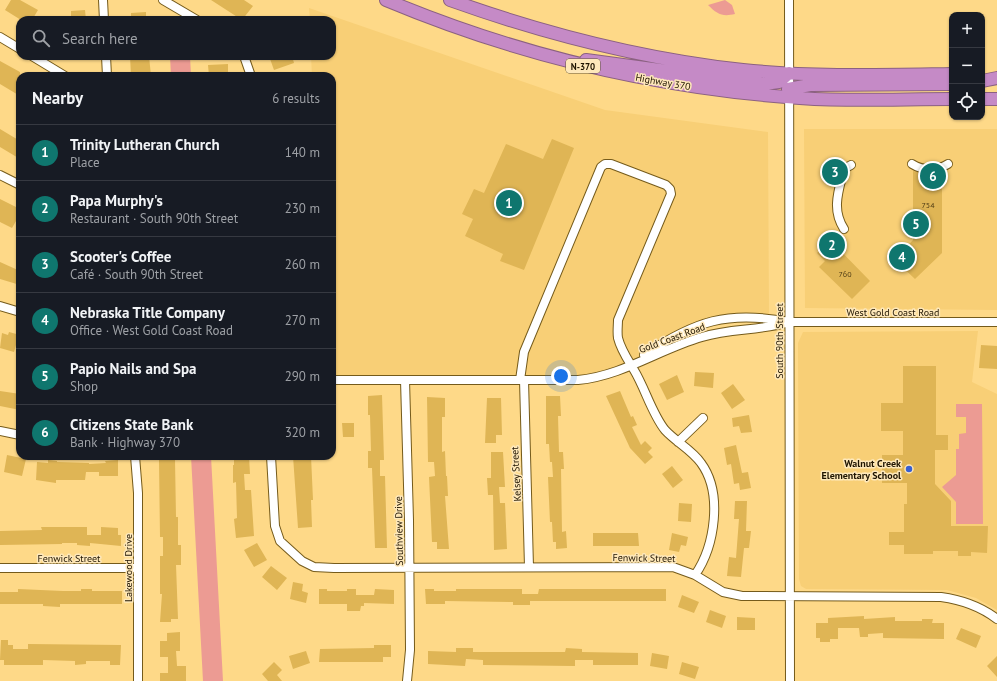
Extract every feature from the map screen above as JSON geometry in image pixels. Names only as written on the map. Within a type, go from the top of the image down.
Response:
[{"type":"highway","name":"Highway 370","points":[[386,0],[468,32],[532,52],[590,68],[646,79],[733,92],[949,99]]},
{"type":"highway","name":"N-370","points":[[450,0],[526,25],[648,56],[745,70],[789,73],[949,74]]},
{"type":"highway","points":[[532,52],[764,84],[779,82],[789,73]]},
{"type":"highway","points":[[985,74],[997,74]]},
{"type":"highway","points":[[985,80],[997,78]]},
{"type":"highway","points":[[788,93],[810,85],[949,84]]},
{"type":"highway","points":[[985,99],[997,99]]},
{"type":"street","points":[[103,0],[104,16]]},
{"type":"street","points":[[163,0],[190,16]]},
{"type":"street","name":"South 90th Street","points":[[789,0],[790,681]]},
{"type":"street","points":[[0,37],[16,46]]},
{"type":"street","points":[[39,60],[58,72]]},
{"type":"street","points":[[106,60],[108,72]]},
{"type":"street","points":[[245,60],[250,72]]},
{"type":"street","name":"Kelsey Street","points":[[529,567],[522,380],[524,352],[598,174],[605,164],[611,164],[666,186],[671,194],[618,320],[618,338],[626,358],[631,365]]},
{"type":"street","points":[[912,164],[920,169],[940,169],[948,164]]},
{"type":"street","points":[[844,229],[838,217],[836,200],[844,169],[851,165]]},
{"type":"street","points":[[0,174],[16,183]]},
{"type":"street","points":[[0,306],[16,311]]},
{"type":"street","name":"Gold Coast Road","points":[[631,365],[682,331],[710,322],[739,317],[765,317],[789,322]]},
{"type":"street","name":"West Gold Coast Road","points":[[789,322],[997,322]]},
{"type":"street","name":"Gold Coast Road","points":[[336,380],[592,379],[606,376],[682,343],[734,330],[771,328],[789,322]]},
{"type":"street","points":[[631,365],[665,429],[700,461],[709,474],[713,491],[714,512],[711,533],[704,561],[695,575]]},
{"type":"street","name":"Southview Drive","points":[[405,380],[410,656],[407,681]]},
{"type":"street","points":[[678,442],[703,418]]},
{"type":"street","points":[[0,431],[16,434]]},
{"type":"street","name":"Lakewood Drive","points":[[135,460],[138,493],[138,681]]},
{"type":"street","name":"Fenwick Street","points":[[271,460],[275,526],[280,541],[302,561],[314,567],[672,567],[695,575],[723,592],[742,596],[941,597],[967,602],[987,611],[997,619]]},
{"type":"street","name":"Fenwick Street","points":[[0,568],[138,568]]},
{"type":"shaded area","points":[[725,0],[732,5],[735,14],[720,14],[708,5]]},
{"type":"shaded area","points":[[309,8],[332,16],[310,16]]},
{"type":"shaded area","points":[[336,17],[605,110],[768,132],[769,318],[710,322],[631,365],[606,376],[336,380],[336,72],[312,72],[311,60],[336,60]]},
{"type":"shaded area","points":[[170,60],[190,60],[191,72],[171,72]]},
{"type":"shaded area","points":[[804,129],[997,129],[997,310],[805,308]]},
{"type":"shaded area","points":[[978,331],[972,382],[997,394],[997,610],[976,598],[947,590],[806,589],[801,586],[799,579],[798,343],[803,332]]},
{"type":"shaded area","points":[[956,404],[982,404],[983,524],[956,524],[956,502],[942,487],[956,475],[956,449],[959,449],[959,434],[966,433],[966,417],[956,417]]},
{"type":"shaded area","points":[[191,460],[211,460],[223,681],[203,681]]},
{"type":"building","points":[[11,0],[20,0],[38,10],[34,16],[16,17],[5,10]]},
{"type":"building","points":[[211,0],[244,0],[253,6],[245,16],[236,16]]},
{"type":"building","points":[[85,10],[86,16],[71,16],[71,11]]},
{"type":"building","points":[[146,12],[146,16],[131,16],[131,13]]},
{"type":"building","points":[[130,60],[149,60],[151,72],[131,72]]},
{"type":"building","points":[[270,60],[293,60],[294,63],[274,70]]},
{"type":"building","points":[[0,61],[20,72],[16,72],[16,94],[0,84]]},
{"type":"building","points":[[228,64],[228,72],[209,72],[208,65]]},
{"type":"building","points":[[0,129],[16,139],[16,157],[0,147]]},
{"type":"building","points":[[552,139],[574,148],[524,270],[500,261],[503,254],[465,236],[473,219],[462,214],[474,189],[484,193],[506,144],[543,159]]},
{"type":"building","points":[[831,165],[839,167],[836,179],[828,177]]},
{"type":"building","points":[[913,171],[930,175],[942,173],[942,253],[915,279],[895,260],[913,240]]},
{"type":"building","points":[[0,199],[16,207],[16,221],[12,228],[0,222]]},
{"type":"building","points":[[830,240],[870,281],[852,299],[819,267],[825,261],[817,253]]},
{"type":"building","points":[[0,262],[16,269],[16,284],[0,279]]},
{"type":"building","points":[[9,332],[16,334],[16,345],[14,352],[0,348],[2,333],[8,335]]},
{"type":"building","points":[[981,345],[997,346],[997,369],[979,368]]},
{"type":"building","name":"Walnut Creek Elementary School","points":[[903,366],[936,366],[936,435],[948,435],[948,450],[935,450],[935,484],[951,501],[951,526],[988,526],[987,553],[971,552],[971,556],[958,556],[958,551],[933,551],[933,554],[904,554],[904,545],[889,545],[889,532],[904,532],[904,504],[907,504],[907,483],[882,483],[882,455],[903,455],[903,431],[881,431],[881,403],[903,403]]},
{"type":"building","points":[[695,372],[714,373],[713,388],[694,386]]},
{"type":"building","points":[[677,375],[684,392],[667,400],[659,384]]},
{"type":"building","points":[[733,384],[745,400],[732,409],[721,393]]},
{"type":"building","points":[[0,391],[16,393],[16,409],[0,406]]},
{"type":"building","points":[[620,391],[631,417],[633,416],[637,425],[632,427],[641,445],[645,441],[652,448],[648,452],[653,457],[645,464],[630,448],[606,396]]},
{"type":"building","points":[[382,395],[384,460],[380,460],[380,476],[385,476],[387,548],[375,548],[372,468],[368,468],[368,451],[371,451],[368,396]]},
{"type":"building","points":[[546,396],[560,396],[561,416],[558,416],[559,452],[563,452],[564,469],[561,469],[562,532],[566,531],[567,548],[556,549],[556,542],[553,542],[552,522],[550,522],[548,477],[553,477],[549,444],[546,444]]},
{"type":"building","points":[[427,397],[445,398],[445,417],[442,417],[442,452],[445,451],[447,476],[448,496],[445,496],[449,549],[437,549],[437,542],[432,542],[429,477],[435,476],[434,462],[428,462]]},
{"type":"building","points":[[487,398],[501,398],[502,435],[496,435],[496,443],[485,443]]},
{"type":"building","points":[[749,415],[752,432],[741,433],[739,426],[733,427],[732,418]]},
{"type":"building","points":[[342,423],[354,423],[354,437],[343,437]]},
{"type":"building","points":[[736,445],[742,473],[748,472],[751,488],[740,490],[739,483],[734,484],[731,464],[727,465],[724,448]]},
{"type":"building","points":[[491,452],[503,452],[505,487],[499,487],[500,503],[505,503],[507,549],[494,550],[493,495],[488,495],[487,478],[491,478]]},
{"type":"building","points":[[7,455],[16,457],[16,460],[26,460],[22,476],[4,472]]},
{"type":"building","points":[[48,460],[89,464],[106,463],[105,461],[118,460],[118,476],[99,476],[99,472],[86,472],[85,480],[56,480],[56,483],[36,480],[37,462],[48,463]]},
{"type":"building","points":[[159,460],[175,460],[176,517],[178,517],[178,545],[181,545],[181,565],[176,565],[178,619],[171,619],[171,622],[160,622],[162,594],[160,594],[160,556],[163,556],[163,537],[160,537]]},
{"type":"building","points":[[234,460],[249,460],[250,474],[244,474],[245,490],[251,490],[254,536],[236,538],[234,519],[237,518],[236,482],[233,483]]},
{"type":"building","points":[[293,460],[311,460],[313,500],[311,500],[312,527],[298,528]]},
{"type":"building","points":[[672,466],[683,480],[673,488],[662,474]]},
{"type":"building","points":[[735,501],[747,501],[746,531],[751,531],[749,548],[744,548],[741,577],[727,576],[729,557],[736,558],[739,519],[734,519]]},
{"type":"building","points":[[679,503],[692,504],[691,522],[678,521]]},
{"type":"building","points":[[41,527],[87,527],[87,535],[101,535],[101,527],[118,528],[118,535],[121,535],[121,546],[90,543],[90,546],[77,545],[77,543],[0,545],[0,531],[42,530]]},
{"type":"building","points":[[593,533],[638,533],[639,546],[593,546]]},
{"type":"building","points":[[672,533],[688,537],[686,546],[681,545],[679,552],[669,550]]},
{"type":"building","points":[[257,543],[267,560],[254,567],[244,550]]},
{"type":"building","points":[[271,566],[287,578],[277,590],[262,577]]},
{"type":"building","points":[[293,582],[303,584],[302,591],[308,593],[306,603],[290,599]]},
{"type":"building","points":[[18,589],[81,591],[81,589],[92,589],[92,591],[122,591],[122,604],[60,604],[60,607],[43,606],[43,604],[0,604],[0,592],[18,592]]},
{"type":"building","points":[[319,589],[327,589],[327,591],[347,591],[347,589],[356,589],[356,595],[374,595],[375,589],[394,590],[394,604],[364,603],[364,606],[361,606],[360,611],[347,611],[347,604],[319,604]]},
{"type":"building","points":[[425,589],[434,589],[434,591],[456,591],[456,589],[522,589],[522,594],[538,594],[539,589],[666,589],[666,601],[530,601],[530,605],[513,605],[513,602],[445,601],[445,604],[426,604]]},
{"type":"building","points":[[682,595],[699,602],[694,613],[678,607]]},
{"type":"building","points":[[710,610],[726,616],[722,628],[706,622]]},
{"type":"building","points":[[864,616],[864,619],[895,617],[895,621],[922,621],[922,619],[933,619],[932,623],[944,623],[944,639],[883,638],[883,633],[868,634],[868,637],[860,637],[859,628],[838,628],[838,639],[830,639],[830,642],[820,642],[820,638],[816,638],[816,623],[828,623],[828,618]]},
{"type":"building","points":[[737,617],[755,618],[755,630],[737,630]]},
{"type":"building","points":[[961,628],[981,636],[976,648],[956,639]]},
{"type":"building","points":[[180,632],[180,651],[176,651],[177,666],[186,666],[186,681],[160,681],[160,673],[168,673],[168,657],[160,657],[160,641],[167,641],[167,633]]},
{"type":"building","points":[[1,640],[8,640],[8,645],[13,645],[13,649],[28,649],[28,644],[121,645],[120,665],[110,665],[110,661],[86,661],[86,664],[75,665],[75,661],[43,660],[43,665],[4,665],[4,660],[0,660]]},
{"type":"building","points":[[374,645],[391,645],[391,657],[383,657],[383,662],[319,662],[320,649],[374,648]]},
{"type":"building","points":[[456,648],[473,648],[473,652],[565,652],[566,648],[582,649],[582,652],[638,653],[638,665],[593,665],[593,660],[575,660],[575,666],[483,665],[483,660],[466,659],[465,666],[428,664],[428,651],[456,652]]},
{"type":"building","points":[[306,651],[310,663],[293,669],[289,656]]},
{"type":"building","points":[[652,653],[669,656],[667,669],[650,666]]},
{"type":"building","points":[[997,656],[997,677],[987,666]]},
{"type":"building","points":[[274,662],[282,670],[277,675],[282,681],[268,681],[262,674]]},
{"type":"building","points":[[682,662],[699,667],[695,679],[679,674]]},
{"type":"place","name":"Scooter's Coffee","points":[[835,172]]},
{"type":"place","name":"Citizens State Bank","points":[[933,176]]},
{"type":"place","name":"Trinity Lutheran Church","points":[[509,203]]},
{"type":"place","name":"Papio Nails and Spa","points":[[916,224]]},
{"type":"place","name":"Papa Murphy's","points":[[832,245]]},
{"type":"place","name":"Nebraska Title Company","points":[[902,257]]},
{"type":"place","name":"Walnut Creek Elementary School","points":[[909,469]]}]
